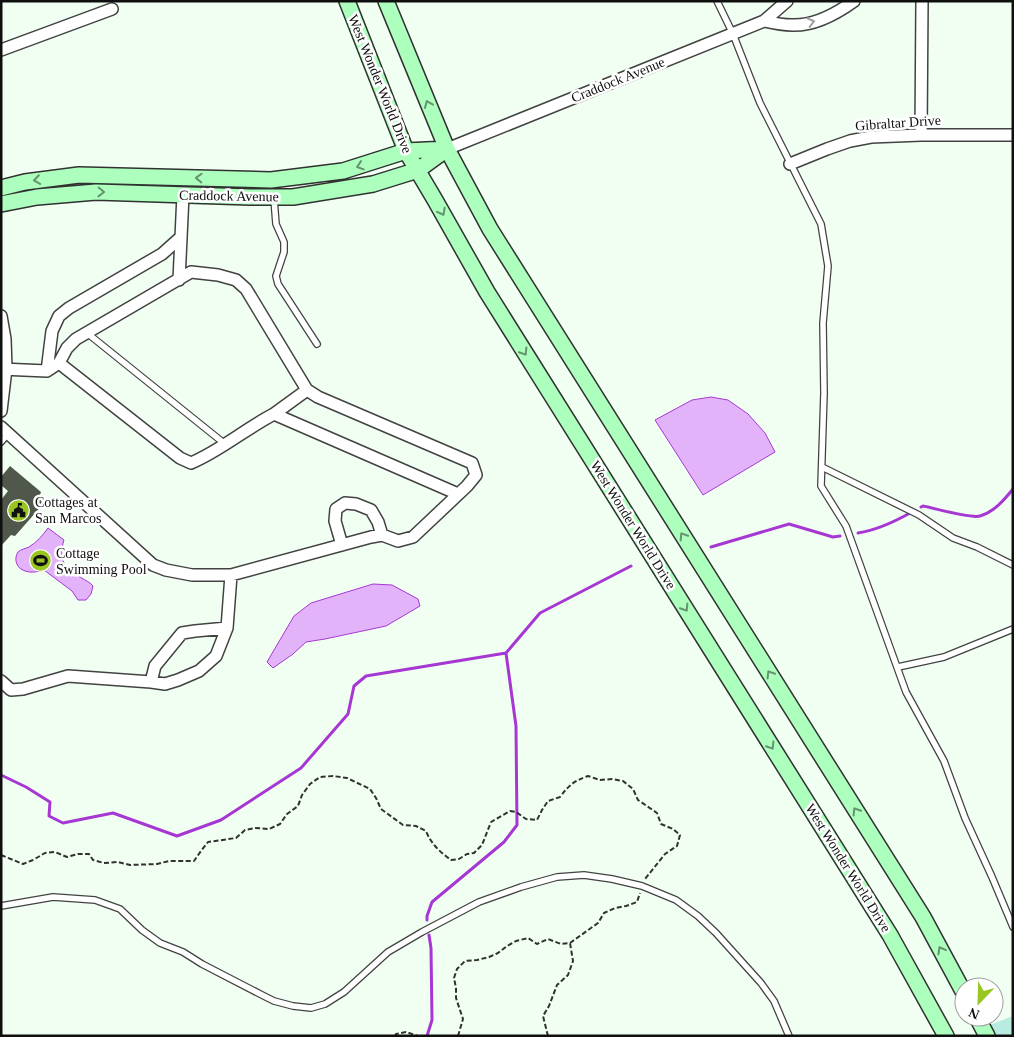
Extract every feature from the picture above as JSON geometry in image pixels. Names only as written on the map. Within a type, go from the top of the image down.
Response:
[{"type":"main road","name":"West Wonder World Drive","points":[[347,1],[406,151],[487,292],[890,935],[946,1036]]},
{"type":"main road","points":[[386,1],[447,149],[490,229],[923,917],[955,977]]},
{"type":"main road","name":"Craddock Avenue","points":[[1,188],[25,182],[79,175],[271,180],[343,171],[406,151],[447,149]]},
{"type":"main road","name":"Craddock Avenue","points":[[1,204],[37,197],[96,192],[294,197],[373,184],[418,170],[447,149]]},
{"type":"street","points":[[764,21],[787,1]]},
{"type":"street","points":[[764,21],[793,25],[812,23],[831,16],[854,1]]},
{"type":"street","points":[[922,1],[922,135]]},
{"type":"street","points":[[1,50],[112,9]]},
{"type":"street","name":"Craddock Avenue","points":[[447,149],[764,21]]},
{"type":"street","name":"Gibraltar Drive","points":[[790,164],[850,141],[871,137],[922,135],[1013,136]]},
{"type":"street","points":[[179,280],[183,195]]},
{"type":"street","points":[[47,371],[52,331],[59,316],[69,308],[162,254],[181,237]]},
{"type":"street","points":[[3,369],[47,371],[59,363],[67,348],[76,339],[191,272],[218,275],[236,280],[246,289],[307,390],[327,401],[472,463],[476,475],[413,537],[398,541],[382,535],[231,575],[192,575],[166,570],[153,565],[4,435]]},
{"type":"street","points":[[1,316],[5,339],[1,411]]},
{"type":"street","points":[[59,363],[180,458],[191,463],[202,459],[274,414],[307,390]]},
{"type":"street","points":[[274,414],[458,494]]},
{"type":"street","points":[[342,545],[335,521],[336,509],[345,503],[356,504],[371,510],[378,522],[382,535]]},
{"type":"street","points":[[1,681],[11,690],[23,689],[68,676],[165,684],[199,671],[216,656],[227,628],[231,575]]},
{"type":"street","points":[[151,682],[154,666],[182,633],[195,630],[227,628]]},
{"type":"lane","points":[[717,1],[733,34],[760,103],[821,224],[828,266],[823,323],[822,486],[846,526],[906,692],[944,761],[965,818],[1013,927]]},
{"type":"lane","points":[[274,197],[276,224],[284,242],[284,252],[276,276],[278,284],[317,344]]},
{"type":"lane","points":[[87,333],[225,444]]},
{"type":"lane","points":[[822,467],[919,515],[953,538],[977,547],[1013,565]]},
{"type":"lane","points":[[898,667],[944,657],[1013,629]]},
{"type":"lane","points":[[1,906],[53,897],[95,900],[120,909],[142,930],[160,942],[183,952],[262,995],[274,1001],[311,1008],[325,1004],[344,992],[388,952],[479,902],[557,877],[584,875],[612,879],[642,886],[676,900],[698,916],[761,983],[774,1001],[788,1036]]},
{"type":"path","points":[[1,855],[23,864],[45,853],[55,852],[67,857],[89,854],[93,860],[104,864],[118,862],[130,865],[157,864],[169,861],[194,862],[208,842],[236,838],[245,830],[256,828],[269,829],[280,824],[287,814],[298,806],[302,795],[310,784],[320,777],[333,776],[347,778],[370,789],[381,809],[403,825],[416,826],[426,831],[429,840],[451,860],[460,859],[467,854],[474,854],[482,845],[491,822],[510,811],[516,812],[526,819],[537,820],[548,801],[560,797],[576,780],[588,776],[600,780],[612,779],[623,781],[633,789],[638,800],[657,813],[661,824],[680,835],[677,846],[665,854],[645,879],[637,902],[604,913],[598,923],[570,943],[562,944],[548,939],[537,944],[528,938],[516,941],[489,957],[465,961],[457,969],[454,978],[456,998],[464,1019],[458,1036]]},
{"type":"path","points":[[548,1036],[543,1016],[557,985],[568,975],[573,961],[570,943]]},
{"type":"path","points":[[395,1036],[396,1034],[406,1032],[418,1036]]},
{"type":"shaded area","points":[[711,397],[728,400],[748,414],[765,433],[775,452],[703,495],[655,420],[692,400]]},
{"type":"shaded area","name":"Cottage Swimming Pool","points":[[48,528],[64,540],[62,554],[66,567],[93,586],[91,594],[86,600],[78,600],[72,591],[44,570],[30,572],[24,571],[18,566],[16,559],[18,552],[35,543]]},
{"type":"shaded area","points":[[373,584],[392,585],[418,599],[420,606],[386,626],[306,642],[273,668],[267,662],[294,616],[311,603]]},
{"type":"shaded area","points":[[1013,1016],[1013,1036],[978,1036],[976,1030],[984,1027],[1004,1027],[1004,1019]]},
{"type":"building","name":"Cottages at San Marcos","points":[[10,466],[41,492],[39,498],[44,503],[15,536],[11,535],[1,546],[1,500],[8,491],[1,485],[1,477]]},
{"type":"waterway","points":[[921,507],[975,517],[994,509],[1013,489]]},
{"type":"waterway","points":[[858,533],[872,530],[910,513]]},
{"type":"waterway","points":[[711,547],[789,524],[833,537],[840,536]]},
{"type":"waterway","points":[[1,775],[26,787],[50,802],[49,816],[63,823],[113,813],[177,836],[221,820],[301,768],[348,714],[354,686],[366,676],[506,653],[540,613],[631,566]]},
{"type":"waterway","points":[[427,920],[432,902],[504,842],[517,825],[516,726],[506,653]]},
{"type":"waterway","points":[[427,1036],[432,1020],[431,948],[429,935]]},
{"type":"place","name":"Cottages at San Marcos","points":[[19,510]]},
{"type":"place","name":"Cottage Swimming Pool","points":[[40,561]]}]
